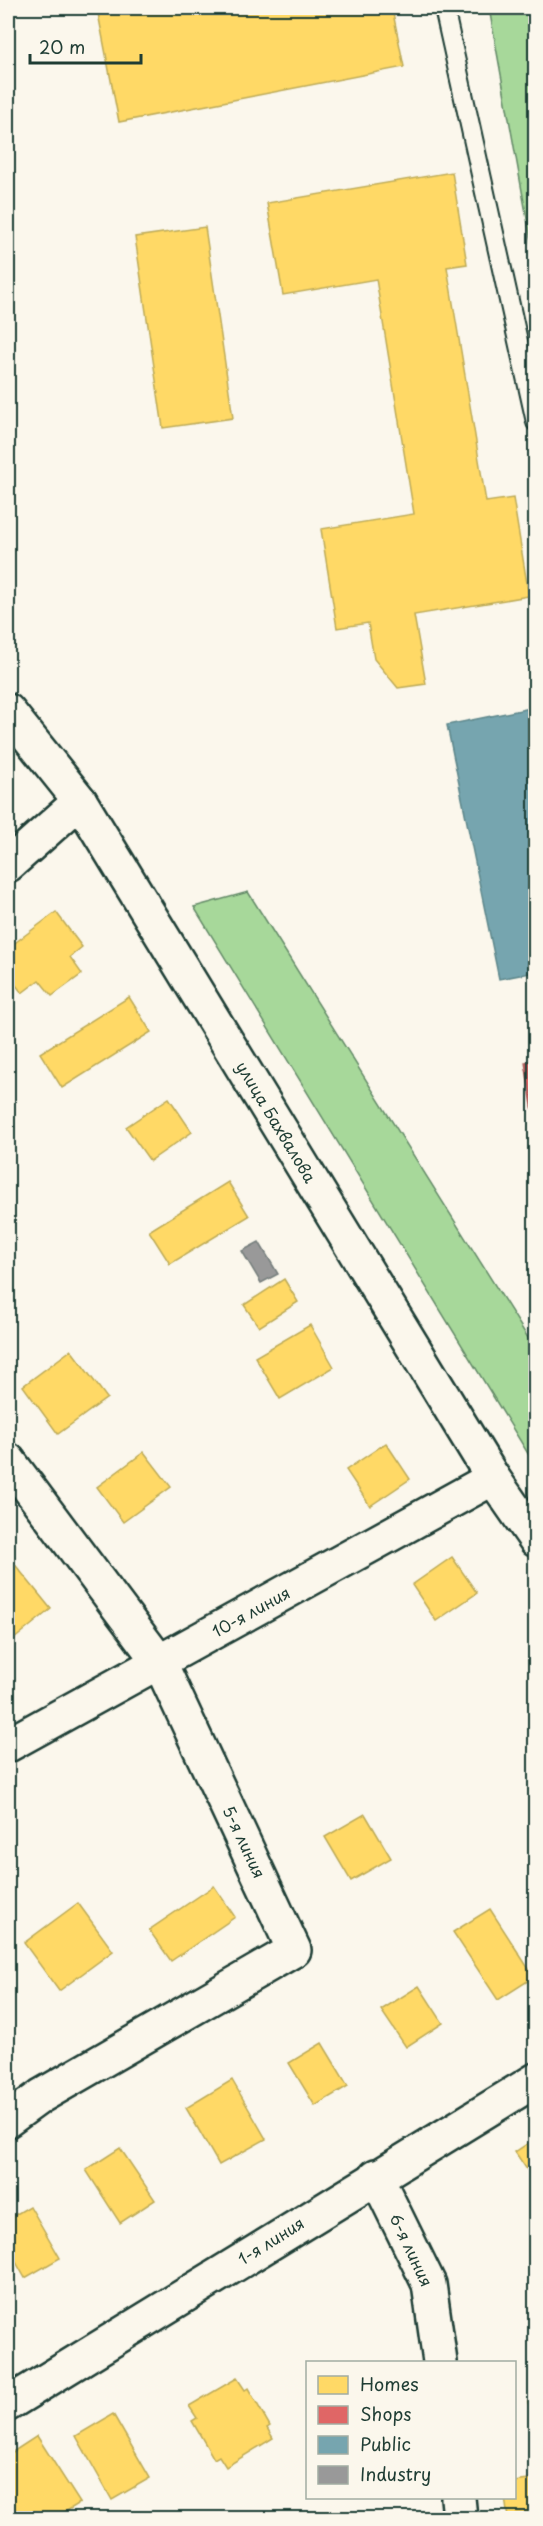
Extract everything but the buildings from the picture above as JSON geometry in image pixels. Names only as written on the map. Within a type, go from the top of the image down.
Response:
[{"type":"street","name":"улица Бахвалова","points":[[8,711],[80,801],[493,1478],[536,1540]]},
{"type":"street","points":[[8,865],[80,801]]},
{"type":"street","name":"5-я линия","points":[[8,1460],[160,1662],[294,1950],[41,2096],[8,2120]]},
{"type":"street","name":"10-я линия","points":[[8,1745],[493,1478]]},
{"type":"street","name":"1-я линия","points":[[8,2404],[376,2176],[536,2080]]},
{"type":"street","name":"6-я линия","points":[[376,2176],[429,2284],[440,2361]]},
{"type":"street","points":[[458,2499],[460,2518]]},
{"type":"lane","points":[[444,8],[536,422]]},
{"type":"green space","points":[[489,8],[535,8],[535,263]]},
{"type":"green space","points":[[248,892],[535,1349],[535,1465],[194,907]]}]
